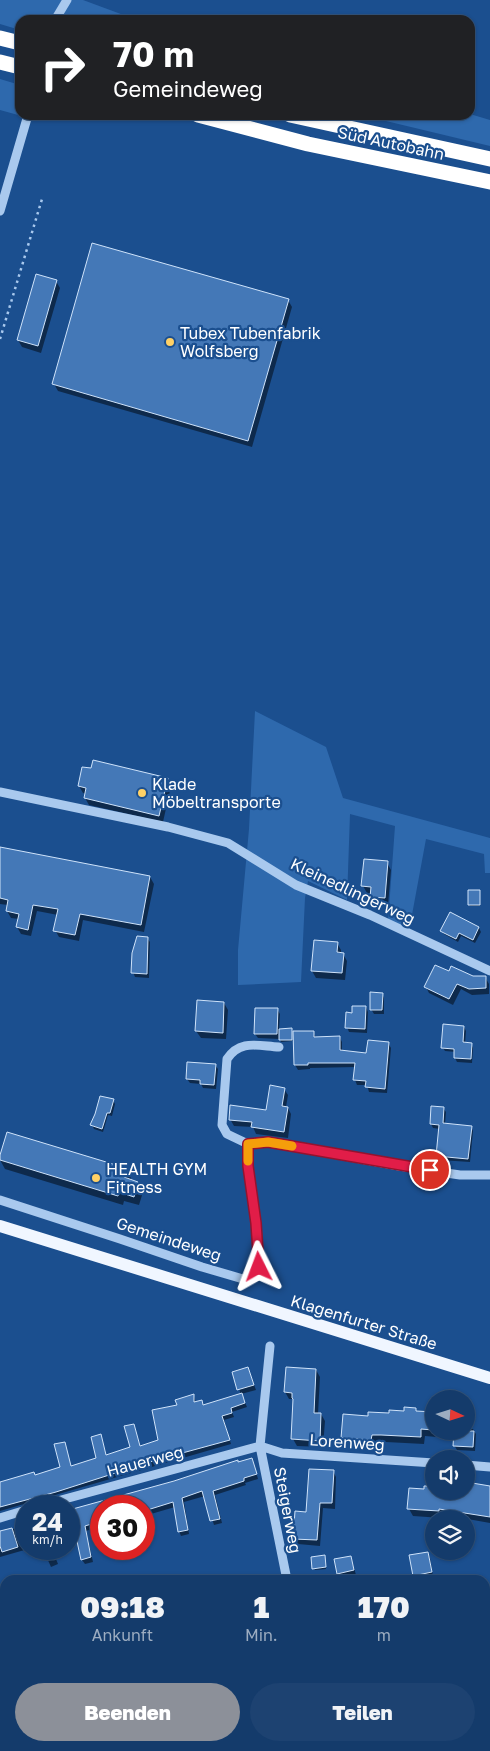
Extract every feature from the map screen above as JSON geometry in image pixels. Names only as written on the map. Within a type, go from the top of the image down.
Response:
[{"type":"highway","points":[[0,38],[15,42]]},
{"type":"highway","name":"Süd Autobahn","points":[[217,120],[308,144],[490,182]]},
{"type":"highway","name":"Süd Autobahn","points":[[313,120],[490,159]]},
{"type":"main road","name":"Klagenfurter Straße","points":[[0,1226],[490,1378]]},
{"type":"street","points":[[58,15],[67,0]]},
{"type":"street","points":[[0,211],[27,120]]},
{"type":"street","name":"Kleinedlingerweg","points":[[0,792],[168,827],[228,843],[296,885],[370,915],[490,971]]},
{"type":"street","points":[[279,1046],[240,1045],[232,1051],[227,1059],[222,1125],[227,1134],[248,1144],[268,1142],[460,1175],[490,1174]]},
{"type":"street","name":"Gemeindeweg","points":[[0,1200],[243,1279],[254,1276],[259,1267],[256,1223],[248,1166],[248,1144]]},
{"type":"street","name":"Steigerweg","points":[[270,1346],[260,1446],[286,1575]]},
{"type":"street","name":"Lorenweg","points":[[260,1446],[282,1453],[425,1462]]},
{"type":"street","name":"Hauerweg","points":[[80,1495],[260,1446]]},
{"type":"street","points":[[475,1466],[490,1467]]},
{"type":"street","points":[[0,1518],[15,1513]]},
{"type":"path","points":[[0,339],[42,199]]},
{"type":"shaded area","points":[[0,0],[83,0],[124,15],[15,15],[15,28],[0,24]]},
{"type":"shaded area","points":[[0,79],[15,84],[15,114],[0,110]]},
{"type":"shaded area","points":[[475,116],[490,120],[490,146],[382,120],[475,120]]},
{"type":"shaded area","points":[[255,711],[326,747],[343,798],[490,838],[490,873],[485,873],[484,854],[426,839],[409,931],[388,922],[395,826],[350,814],[347,900],[308,881],[305,898],[301,982],[238,985],[238,950],[249,829]]},
{"type":"building","name":"Tubex Tubenfabrik Wolfsberg","points":[[92,243],[289,299],[248,441],[52,384]]},
{"type":"building","points":[[36,274],[57,280],[38,346],[17,340]]},
{"type":"building","points":[[93,760],[168,778],[159,816],[84,798],[86,788],[78,786],[82,767],[91,768]]},
{"type":"building","points":[[0,847],[150,876],[141,925],[80,914],[75,935],[53,931],[58,909],[33,905],[28,930],[16,927],[19,914],[6,911],[8,900],[0,898]]},
{"type":"building","points":[[364,859],[388,861],[385,898],[370,897],[371,887],[361,886]]},
{"type":"building","points":[[468,890],[480,890],[480,905],[468,905]]},
{"type":"building","points":[[450,912],[479,927],[473,940],[459,933],[456,939],[440,931]]},
{"type":"building","points":[[137,936],[148,937],[147,974],[131,973],[132,953]]},
{"type":"building","points":[[314,940],[338,942],[337,952],[344,953],[342,973],[311,971]]},
{"type":"building","points":[[435,965],[449,971],[451,966],[473,976],[486,976],[486,988],[469,989],[457,984],[449,999],[424,987]]},
{"type":"building","points":[[370,992],[383,993],[382,1010],[370,1010]]},
{"type":"building","points":[[197,1000],[224,1002],[223,1033],[195,1031]]},
{"type":"building","points":[[352,1006],[366,1006],[365,1029],[345,1028],[346,1012],[352,1013]]},
{"type":"building","points":[[255,1008],[278,1008],[277,1034],[254,1034]]},
{"type":"building","points":[[443,1024],[464,1026],[463,1042],[472,1043],[471,1059],[454,1058],[454,1049],[441,1048]]},
{"type":"building","points":[[292,1028],[292,1040],[279,1040],[279,1029]]},
{"type":"building","points":[[293,1031],[314,1031],[314,1037],[340,1036],[340,1050],[366,1053],[368,1040],[389,1042],[385,1089],[365,1087],[366,1081],[353,1080],[355,1063],[308,1063],[308,1065],[294,1065]]},
{"type":"building","points":[[187,1062],[216,1064],[214,1085],[200,1084],[200,1080],[186,1079]]},
{"type":"building","points":[[270,1085],[285,1088],[282,1106],[288,1107],[284,1132],[251,1127],[252,1122],[229,1120],[230,1105],[266,1110]]},
{"type":"building","points":[[100,1096],[114,1099],[102,1129],[90,1125]]},
{"type":"building","points":[[431,1106],[444,1107],[443,1123],[472,1126],[468,1159],[436,1156],[439,1125],[430,1124]]},
{"type":"building","points":[[7,1132],[126,1168],[124,1177],[138,1182],[134,1197],[119,1192],[118,1196],[0,1160]]},
{"type":"building","points":[[248,1367],[254,1385],[237,1390],[232,1372]]},
{"type":"building","points":[[286,1367],[316,1369],[314,1413],[321,1413],[320,1441],[291,1439],[293,1399],[292,1393],[284,1392]]},
{"type":"building","points":[[242,1393],[245,1403],[231,1408],[232,1413],[222,1416],[230,1440],[153,1461],[45,1495],[15,1495],[15,1503],[0,1507],[0,1482],[34,1472],[35,1475],[60,1467],[54,1444],[65,1442],[71,1466],[96,1458],[91,1437],[101,1434],[106,1455],[130,1447],[124,1426],[134,1424],[140,1446],[158,1440],[152,1410],[177,1405],[175,1400],[194,1394],[194,1402],[202,1400],[203,1405]]},
{"type":"building","points":[[404,1407],[416,1408],[416,1411],[425,1412],[425,1429],[421,1429],[421,1437],[372,1435],[371,1440],[341,1438],[343,1414],[368,1416],[368,1412],[389,1413],[389,1410],[404,1411]]},
{"type":"building","points":[[453,1440],[473,1440],[473,1447],[453,1446]]},
{"type":"building","points":[[252,1458],[257,1474],[244,1478],[244,1481],[213,1491],[220,1519],[210,1521],[202,1491],[182,1498],[188,1530],[178,1532],[173,1502],[155,1508],[155,1495],[123,1495],[238,1460],[238,1462]]},
{"type":"building","points":[[309,1469],[334,1470],[332,1503],[320,1503],[317,1540],[293,1539],[295,1511],[306,1512]]},
{"type":"building","points":[[475,1484],[490,1486],[490,1517],[475,1515],[475,1510],[407,1509],[409,1488],[424,1489],[424,1486],[425,1500],[475,1500]]},
{"type":"building","points":[[90,1504],[90,1524],[85,1526],[90,1557],[81,1560],[80,1555],[80,1507]]},
{"type":"building","points":[[12,1528],[15,1538],[15,1548],[2,1552],[0,1531]]},
{"type":"building","points":[[425,1552],[425,1560],[430,1560],[432,1572],[413,1575],[409,1555]]},
{"type":"building","points":[[325,1555],[326,1567],[312,1569],[311,1557]]},
{"type":"building","points":[[351,1556],[354,1570],[337,1574],[334,1559]]},
{"type":"slow traffic","points":[[248,1161],[248,1144],[268,1142],[292,1146]]},
{"type":"place","name":"Tubex Tubenfabrik Wolfsberg","points":[[170,342]]},
{"type":"place","name":"Klade Möbeltransporte","points":[[142,793]]},
{"type":"place","name":"HEALTH GYM Fitness","points":[[96,1178]]},
{"type":"route","points":[[259,1267],[256,1223],[248,1166],[248,1144],[268,1142],[430,1170]]}]
